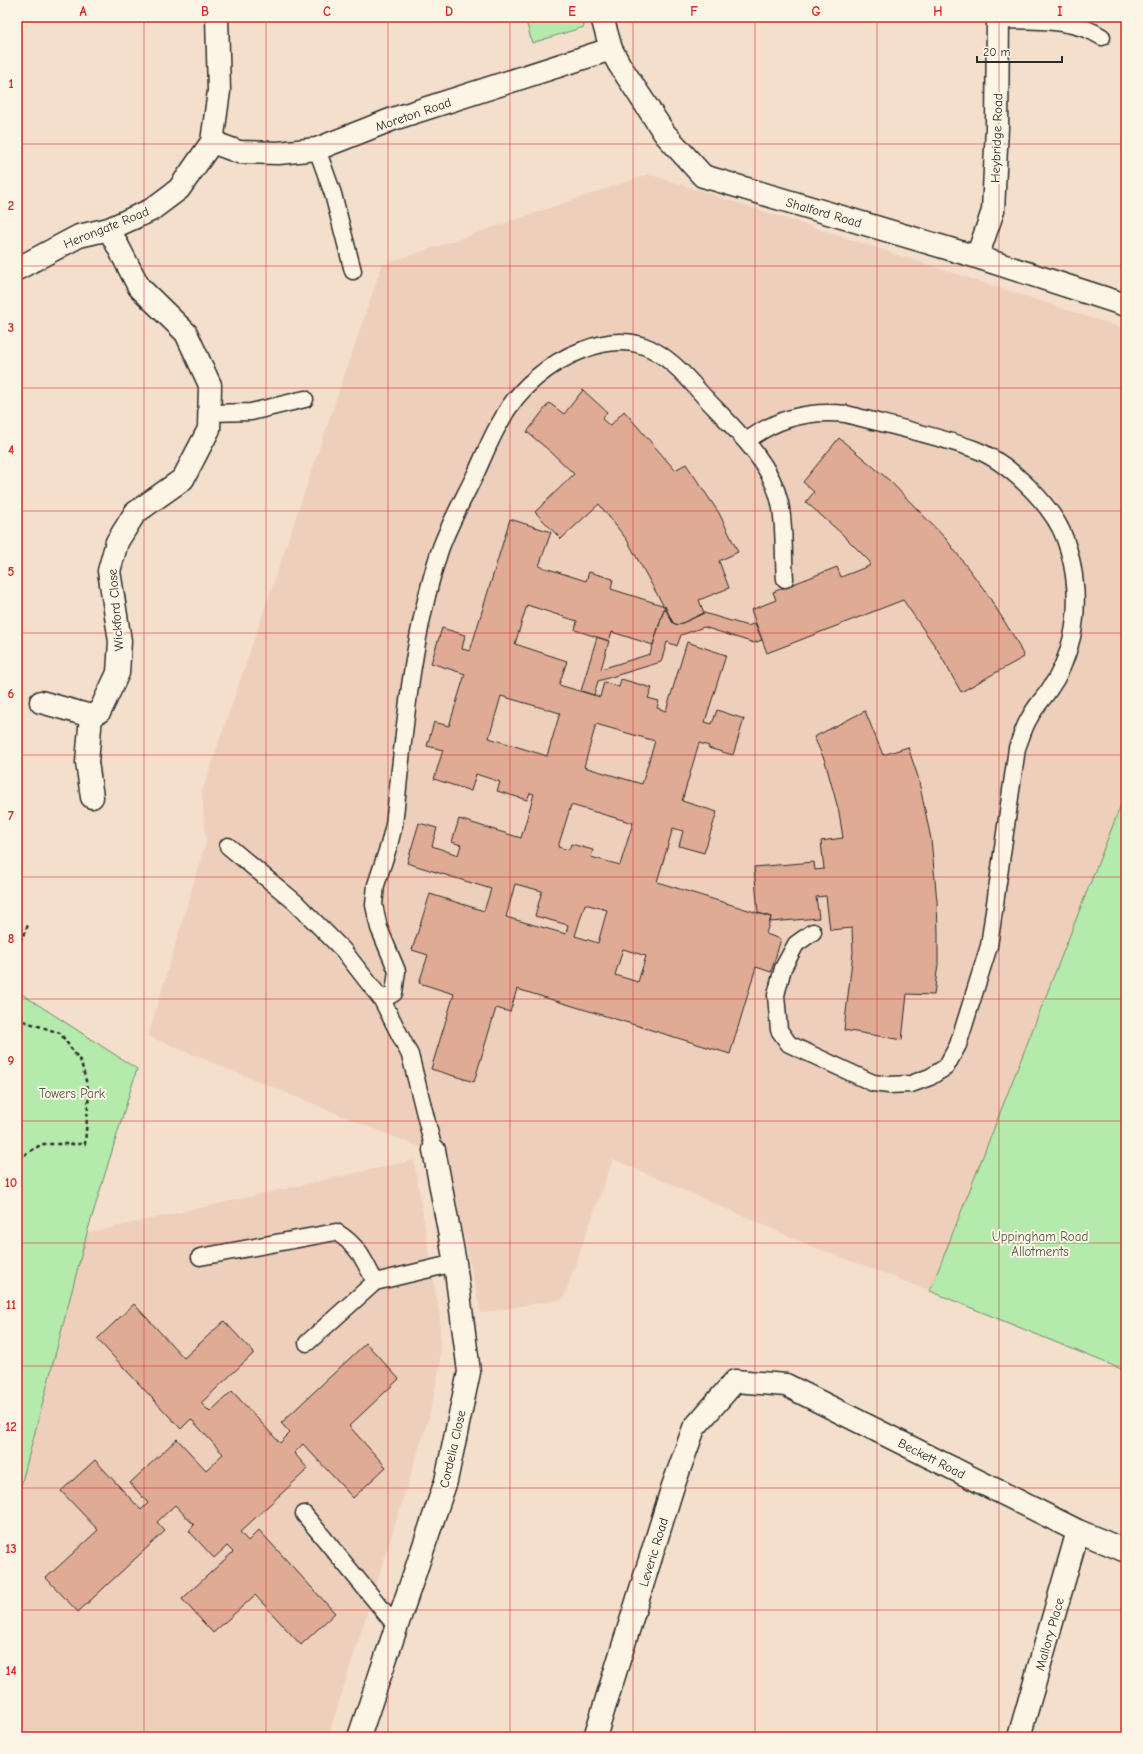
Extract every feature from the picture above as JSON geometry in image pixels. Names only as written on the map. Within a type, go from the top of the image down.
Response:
[{"type":"street","name":"Herongate Road","points":[[17,269],[79,236],[109,229],[152,210],[180,189],[212,142],[219,91],[217,17]]},
{"type":"street","name":"Shalford Road","points":[[602,17],[611,49],[665,134],[703,176],[977,257],[1126,305]]},
{"type":"street","name":"Heybridge Road","points":[[977,257],[993,211],[997,127],[998,18]]},
{"type":"street","name":"Moreton Road","points":[[212,142],[239,152],[278,153],[317,149],[393,119],[611,49]]},
{"type":"street","name":"Wickford Close","points":[[91,716],[100,711],[118,673],[120,640],[109,571],[117,542],[135,513],[183,479],[209,429],[210,385],[186,333],[139,287],[109,229]]},
{"type":"street","points":[[41,702],[91,716],[87,762],[92,797]]},
{"type":"street","name":"Cordelia Close","points":[[358,1737],[446,1481],[469,1372],[455,1263],[434,1150]]},
{"type":"street","name":"Beckett Road","points":[[735,1380],[786,1385],[1078,1531],[1126,1551]]},
{"type":"street","name":"Leveric Road","points":[[595,1737],[672,1489],[694,1428],[735,1380]]},
{"type":"street","name":"Mallory Place","points":[[1019,1737],[1078,1531]]},
{"type":"lane","points":[[998,18],[1078,26],[1102,37]]},
{"type":"lane","points":[[317,149],[334,194],[353,271]]},
{"type":"lane","points":[[382,1000],[394,993],[397,971],[389,948],[379,928],[374,905],[376,885],[390,845],[394,825],[410,681],[421,622],[439,552],[501,419],[518,397],[544,371],[569,355],[596,344],[622,341],[644,345],[662,354],[676,366],[714,410],[747,441],[773,481],[780,504],[784,579]]},
{"type":"lane","points":[[209,413],[251,412],[305,399]]},
{"type":"lane","points":[[747,441],[759,432],[782,421],[804,414],[825,412],[846,414],[975,450],[998,461],[1024,482],[1046,506],[1065,537],[1073,566],[1076,599],[1072,637],[1060,670],[1050,689],[1030,717],[1017,748],[989,946],[958,1044],[946,1067],[930,1077],[911,1084],[889,1085],[873,1083],[788,1044],[779,1030],[776,995],[783,968],[796,944],[813,932]]},
{"type":"lane","points":[[228,846],[295,902],[343,950],[382,1000],[410,1055],[434,1150]]},
{"type":"lane","points":[[200,1257],[336,1232],[348,1239],[360,1251],[375,1282]]},
{"type":"lane","points":[[307,1343],[375,1282],[455,1263]]},
{"type":"lane","points":[[304,1514],[396,1626]]},
{"type":"path","points":[[17,948],[29,923]]},
{"type":"path","points":[[17,1018],[60,1033],[81,1062],[89,1092],[85,1144],[42,1144],[21,1157],[17,1147]]},
{"type":"shaded area","points":[[649,174],[1126,329],[1126,792],[930,1291],[811,1246],[613,1159],[563,1299],[481,1313],[445,1153],[411,1144],[148,1036],[206,842],[202,792],[382,265]]},
{"type":"shaded area","points":[[414,1160],[440,1318],[440,1366],[429,1417],[328,1737],[17,1737],[17,1501],[87,1233]]},
{"type":"green space","points":[[525,17],[581,17],[584,27],[532,43]]},
{"type":"green space","name":"Uppingham Road Allotments","points":[[1126,792],[1126,1371],[930,1291]]},
{"type":"green space","name":"Towers Park","points":[[17,991],[137,1069],[87,1233],[17,1501]]},
{"type":"building","points":[[583,390],[607,412],[602,419],[610,426],[624,411],[675,470],[686,464],[719,513],[738,552],[719,561],[729,588],[699,600],[704,613],[678,625],[673,623],[627,540],[599,504],[561,539],[535,512],[574,474],[527,432],[549,403],[564,414]]},
{"type":"building","points":[[839,438],[889,480],[946,539],[986,592],[1016,640],[1024,657],[961,692],[937,649],[903,600],[767,653],[751,610],[776,600],[773,592],[837,567],[841,577],[869,566],[870,562],[841,533],[806,502],[814,492],[803,482]]},
{"type":"building","points":[[510,519],[551,532],[539,566],[586,581],[589,572],[613,579],[611,589],[665,606],[653,645],[612,632],[609,641],[575,630],[577,621],[527,605],[515,644],[567,661],[559,685],[600,697],[604,682],[619,687],[621,679],[652,688],[648,698],[659,701],[657,708],[666,711],[687,642],[726,655],[705,722],[712,724],[717,710],[744,719],[733,755],[708,748],[709,746],[699,743],[682,801],[717,812],[704,853],[679,846],[683,831],[673,828],[657,882],[771,917],[766,934],[781,939],[771,972],[756,967],[730,1054],[517,989],[510,1012],[496,1008],[474,1082],[431,1069],[454,994],[419,983],[428,955],[412,950],[430,894],[484,911],[491,889],[407,863],[419,823],[437,828],[432,846],[458,855],[461,845],[452,842],[459,819],[521,838],[534,794],[530,793],[527,800],[497,791],[500,782],[476,774],[471,791],[434,779],[443,750],[427,746],[434,722],[449,726],[465,674],[431,663],[442,628],[465,635],[462,649],[470,651]],"holes":[[[501,696],[560,713],[547,756],[489,738]],[[596,724],[655,741],[642,784],[584,767]],[[571,805],[633,823],[620,865],[591,857],[593,850],[571,844],[569,850],[558,847]],[[515,884],[542,891],[535,916],[568,925],[566,934],[506,917]],[[585,904],[607,910],[598,943],[575,936]],[[623,949],[646,956],[638,982],[615,975]]]},
{"type":"building","points":[[665,606],[673,623],[678,625],[704,613],[748,626],[755,623],[762,640],[754,643],[704,627],[681,635],[677,646],[667,642],[661,662],[598,681],[594,695],[581,691],[597,637],[609,641],[601,669],[650,654]]},
{"type":"building","points":[[865,711],[883,755],[908,747],[918,777],[931,839],[937,901],[938,932],[938,964],[934,995],[907,994],[902,1040],[844,1030],[853,952],[852,928],[830,930],[826,896],[816,897],[819,918],[770,922],[771,917],[758,913],[754,867],[814,862],[815,870],[824,869],[821,841],[843,838],[839,812],[825,761],[814,737]]},
{"type":"building","points":[[134,1304],[184,1358],[224,1321],[254,1353],[201,1403],[210,1412],[232,1391],[280,1443],[290,1433],[281,1423],[366,1343],[399,1379],[349,1426],[386,1467],[353,1498],[303,1444],[294,1453],[308,1469],[240,1532],[248,1541],[259,1530],[335,1613],[301,1645],[255,1595],[213,1633],[182,1599],[233,1552],[227,1546],[214,1558],[189,1531],[194,1525],[175,1505],[157,1522],[165,1531],[78,1612],[46,1578],[98,1530],[61,1491],[95,1460],[141,1510],[148,1503],[130,1483],[177,1439],[206,1470],[223,1454],[191,1419],[181,1429],[97,1339]]}]
